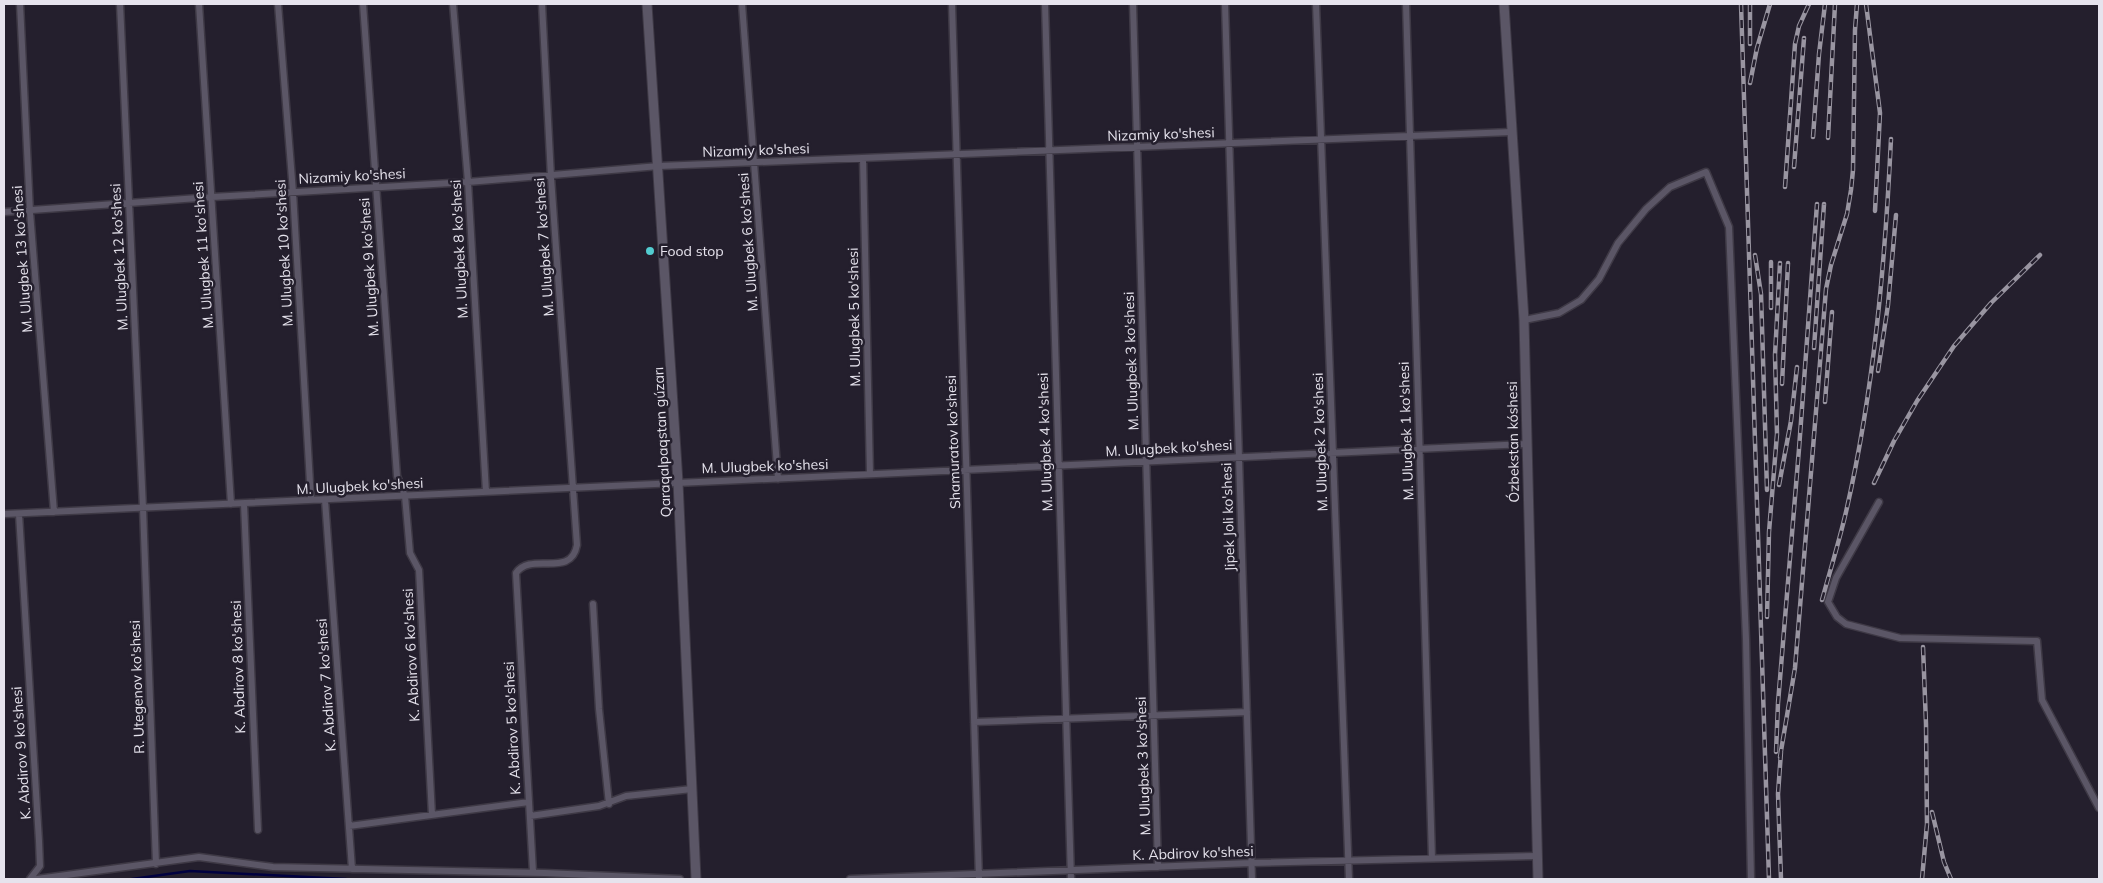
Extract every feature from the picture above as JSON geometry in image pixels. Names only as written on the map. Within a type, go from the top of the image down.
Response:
[{"type":"street","name":"M. Ulugbek 13 ko'shesi","points":[[20,4],[30,212],[54,512]]},
{"type":"street","name":"M. Ulugbek 12 ko'shesi","points":[[120,4],[143,508]]},
{"type":"street","name":"M. Ulugbek 11 ko'shesi","points":[[198,4],[231,504]]},
{"type":"street","name":"M. Ulugbek 10 ko'shesi","points":[[278,4],[293,192],[311,500]]},
{"type":"street","name":"M. Ulugbek 9 ko'shesi","points":[[363,4],[397,476],[405,496]]},
{"type":"street","name":"M. Ulugbek 8 ko'shesi","points":[[453,4],[468,182],[486,492]]},
{"type":"street","name":"M. Ulugbek 7 ko'shesi","points":[[516,582],[516,573],[524,566],[565,562],[572,558],[576,552],[577,544],[551,176],[542,4]]},
{"type":"street","name":"Qaraqalpaqstan gúzarı","points":[[647,4],[678,482],[696,879]]},
{"type":"street","name":"M. Ulugbek 6 ko'shesi","points":[[742,4],[778,479]]},
{"type":"street","name":"Shamuratov ko'shesi","points":[[952,4],[979,877]]},
{"type":"street","name":"M. Ulugbek 4 ko'shesi","points":[[1045,4],[1071,879]]},
{"type":"street","name":"M. Ulugbek 3 ko'shesi","points":[[1133,4],[1158,867]]},
{"type":"street","name":"Jipek Joli ko'shesi","points":[[1225,4],[1252,879]]},
{"type":"street","name":"M. Ulugbek 2 ko'shesi","points":[[1316,4],[1348,879]]},
{"type":"street","name":"M. Ulugbek 1 ko'shesi","points":[[1406,4],[1432,858]]},
{"type":"street","name":"Ózbekstan kóshesi","points":[[1504,4],[1524,320],[1538,879]]},
{"type":"street","name":"Nizamiy ko'shesi","points":[[4,212],[30,212],[212,197],[468,182],[659,166],[1511,132]]},
{"type":"street","name":"M. Ulugbek 5 ko'shesi","points":[[863,158],[870,474]]},
{"type":"street","points":[[1524,320],[1559,313],[1581,300],[1599,279],[1618,243],[1646,209],[1670,187],[1706,172],[1729,227],[1746,639],[1751,879]]},
{"type":"street","name":"M. Ulugbek ko'shesi","points":[[4,514],[1527,444]]},
{"type":"street","name":"K. Abdirov 6 ko'shesi","points":[[405,496],[410,553],[419,570],[432,815]]},
{"type":"street","name":"K. Abdirov 7 ko'shesi","points":[[325,500],[352,869]]},
{"type":"street","points":[[1879,502],[1836,578],[1828,602],[1837,618],[1846,624],[1900,638],[2037,640],[2042,700],[2099,808]]},
{"type":"street","name":"K. Abdirov 8 ko'shesi","points":[[244,504],[258,830]]},
{"type":"street","name":"R. Utegenov ko'shesi","points":[[143,508],[156,864]]},
{"type":"street","name":"K. Abdirov 9 ko'shesi","points":[[19,514],[40,866],[30,879]]},
{"type":"street","name":"K. Abdirov 5 ko'shesi","points":[[516,582],[533,872]]},
{"type":"street","points":[[593,604],[599,709],[609,804]]},
{"type":"street","points":[[974,722],[1247,712]]},
{"type":"street","points":[[530,816],[609,804],[626,796],[692,789]]},
{"type":"street","points":[[349,826],[529,802]]},
{"type":"street","name":"K. Abdirov ko'shesi","points":[[850,879],[979,877],[1251,863],[1538,856]]},
{"type":"street","points":[[37,879],[199,858],[273,867],[533,872],[680,879]]},
{"type":"waterway","points":[[132,879],[190,871],[346,879]]},
{"type":"railway","points":[[1741,4],[1769,879]]},
{"type":"railway","points":[[1750,4],[1750,44]]},
{"type":"railway","points":[[1750,83],[1757,48],[1770,4]]},
{"type":"railway","points":[[1785,187],[1795,44],[1799,26],[1809,4]]},
{"type":"railway","points":[[1813,137],[1825,4]]},
{"type":"railway","points":[[1828,138],[1835,4]]},
{"type":"railway","points":[[1780,757],[1795,668],[1826,289],[1831,265],[1847,214],[1851,190],[1857,4]]},
{"type":"railway","points":[[1866,4],[1880,113],[1875,211]]},
{"type":"railway","points":[[1794,167],[1804,38]]},
{"type":"railway","points":[[1822,600],[1846,512],[1864,420],[1882,280],[1891,139]]},
{"type":"railway","points":[[1776,752],[1778,703],[1817,204]]},
{"type":"railway","points":[[1814,348],[1824,204]]},
{"type":"railway","points":[[1878,371],[1888,305],[1896,215]]},
{"type":"railway","points":[[1755,255],[1761,294],[1767,490]]},
{"type":"railway","points":[[1874,483],[1894,441],[1917,401],[1954,346],[1991,303],[2040,255]]},
{"type":"railway","points":[[1771,262],[1771,308]]},
{"type":"railway","points":[[1767,617],[1769,532],[1777,434],[1775,355],[1780,263]]},
{"type":"railway","points":[[1782,384],[1788,263]]},
{"type":"railway","points":[[1825,402],[1832,312]]},
{"type":"railway","points":[[1779,485],[1791,421],[1797,367]]},
{"type":"railway","points":[[1922,879],[1927,824],[1923,647]]},
{"type":"railway","points":[[1781,752],[1778,794],[1781,879]]},
{"type":"railway","points":[[1932,812],[1944,862],[1951,879]]},
{"type":"place","name":"Food stop","points":[[650,251]]}]
